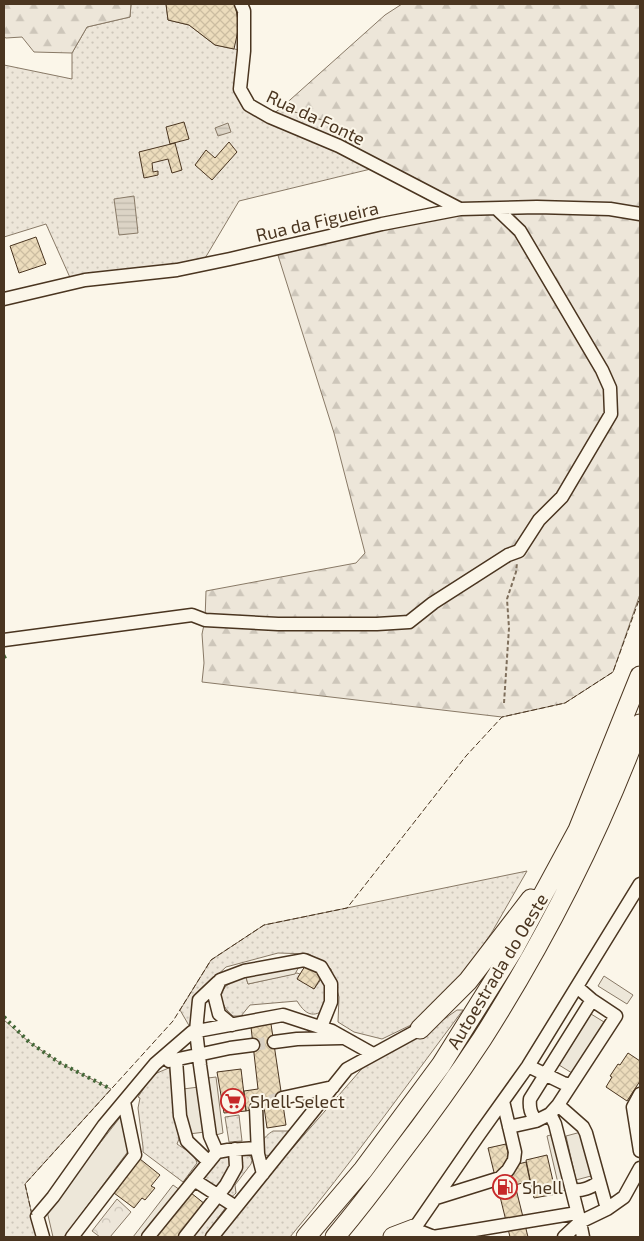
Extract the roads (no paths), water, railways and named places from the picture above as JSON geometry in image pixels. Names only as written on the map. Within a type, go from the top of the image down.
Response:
[{"type":"highway","name":"Autoestrada do Oeste","points":[[306,1237],[364,1170],[441,1065],[513,950],[578,830],[640,676]]},
{"type":"highway","name":"Autoestrada do Oeste","points":[[335,1237],[445,1093],[509,994],[552,919],[589,844],[640,724]]},
{"type":"highway","points":[[420,1029],[468,981],[565,854]]},
{"type":"highway","points":[[393,1237],[414,1229]]},
{"type":"street","name":"Rua da Fonte","points":[[241,4],[244,11],[244,51],[240,88],[249,105],[270,118],[339,146],[460,209]]},
{"type":"street","name":"Rua da Figueira","points":[[4,299],[85,280],[185,268],[382,224],[460,209],[537,207],[610,209],[640,214]]},
{"type":"street","points":[[4,640],[192,615],[205,620],[278,624],[377,624],[409,622],[433,603],[508,555],[519,551],[539,520],[562,497],[611,414],[610,388],[602,370],[520,231],[497,209]]},
{"type":"street","points":[[640,884],[528,1066],[414,1229],[433,1237],[579,1218],[607,1209],[624,1197],[640,1168]]},
{"type":"street","points":[[213,1157],[196,1031],[199,1000],[220,980],[244,971],[304,960],[321,967],[331,984],[331,1002],[321,1028]]},
{"type":"street","points":[[220,980],[214,994],[219,1014],[232,1025]]},
{"type":"street","points":[[509,1127],[536,1121],[554,1110],[616,1016],[577,987]]},
{"type":"street","points":[[536,1121],[529,1107],[530,1100],[592,1000]]},
{"type":"street","points":[[43,1237],[37,1216],[53,1197],[104,1125],[155,1064],[192,1032],[283,1015],[332,1031],[373,1054]]},
{"type":"street","points":[[212,1237],[347,1069],[420,1029]]},
{"type":"street","points":[[274,1042],[297,1039],[344,1038]]},
{"type":"street","points":[[155,1064],[253,1045]]},
{"type":"street","points":[[176,1060],[180,1116],[187,1141],[213,1157]]},
{"type":"street","points":[[528,1066],[571,1085]]},
{"type":"street","points":[[282,1098],[333,1087]]},
{"type":"street","points":[[640,1094],[633,1107],[640,1151]]},
{"type":"street","points":[[436,1198],[500,1178],[508,1170],[514,1160],[515,1152],[503,1101]]},
{"type":"street","points":[[72,1237],[135,1155],[124,1102]]},
{"type":"street","points":[[256,1108],[257,1148],[263,1174]]},
{"type":"street","points":[[554,1110],[583,1127],[607,1209]]},
{"type":"street","points":[[554,1110],[555,1124],[583,1237]]},
{"type":"street","points":[[148,1237],[213,1157],[235,1149],[257,1148]]},
{"type":"street","points":[[185,1237],[226,1186],[236,1167],[235,1149]]},
{"type":"street","points":[[194,1180],[236,1208]]},
{"type":"street","points":[[572,1190],[587,1189],[599,1182]]},
{"type":"street","points":[[564,1237],[579,1218]]},
{"type":"tunnel","points":[[253,1045],[274,1042]]},
{"type":"tunnel","points":[[256,1108],[256,1104],[282,1098]]},
{"type":"place","name":"Shell Select","points":[[233,1101]]},
{"type":"place","name":"Shell","points":[[505,1187]]}]
